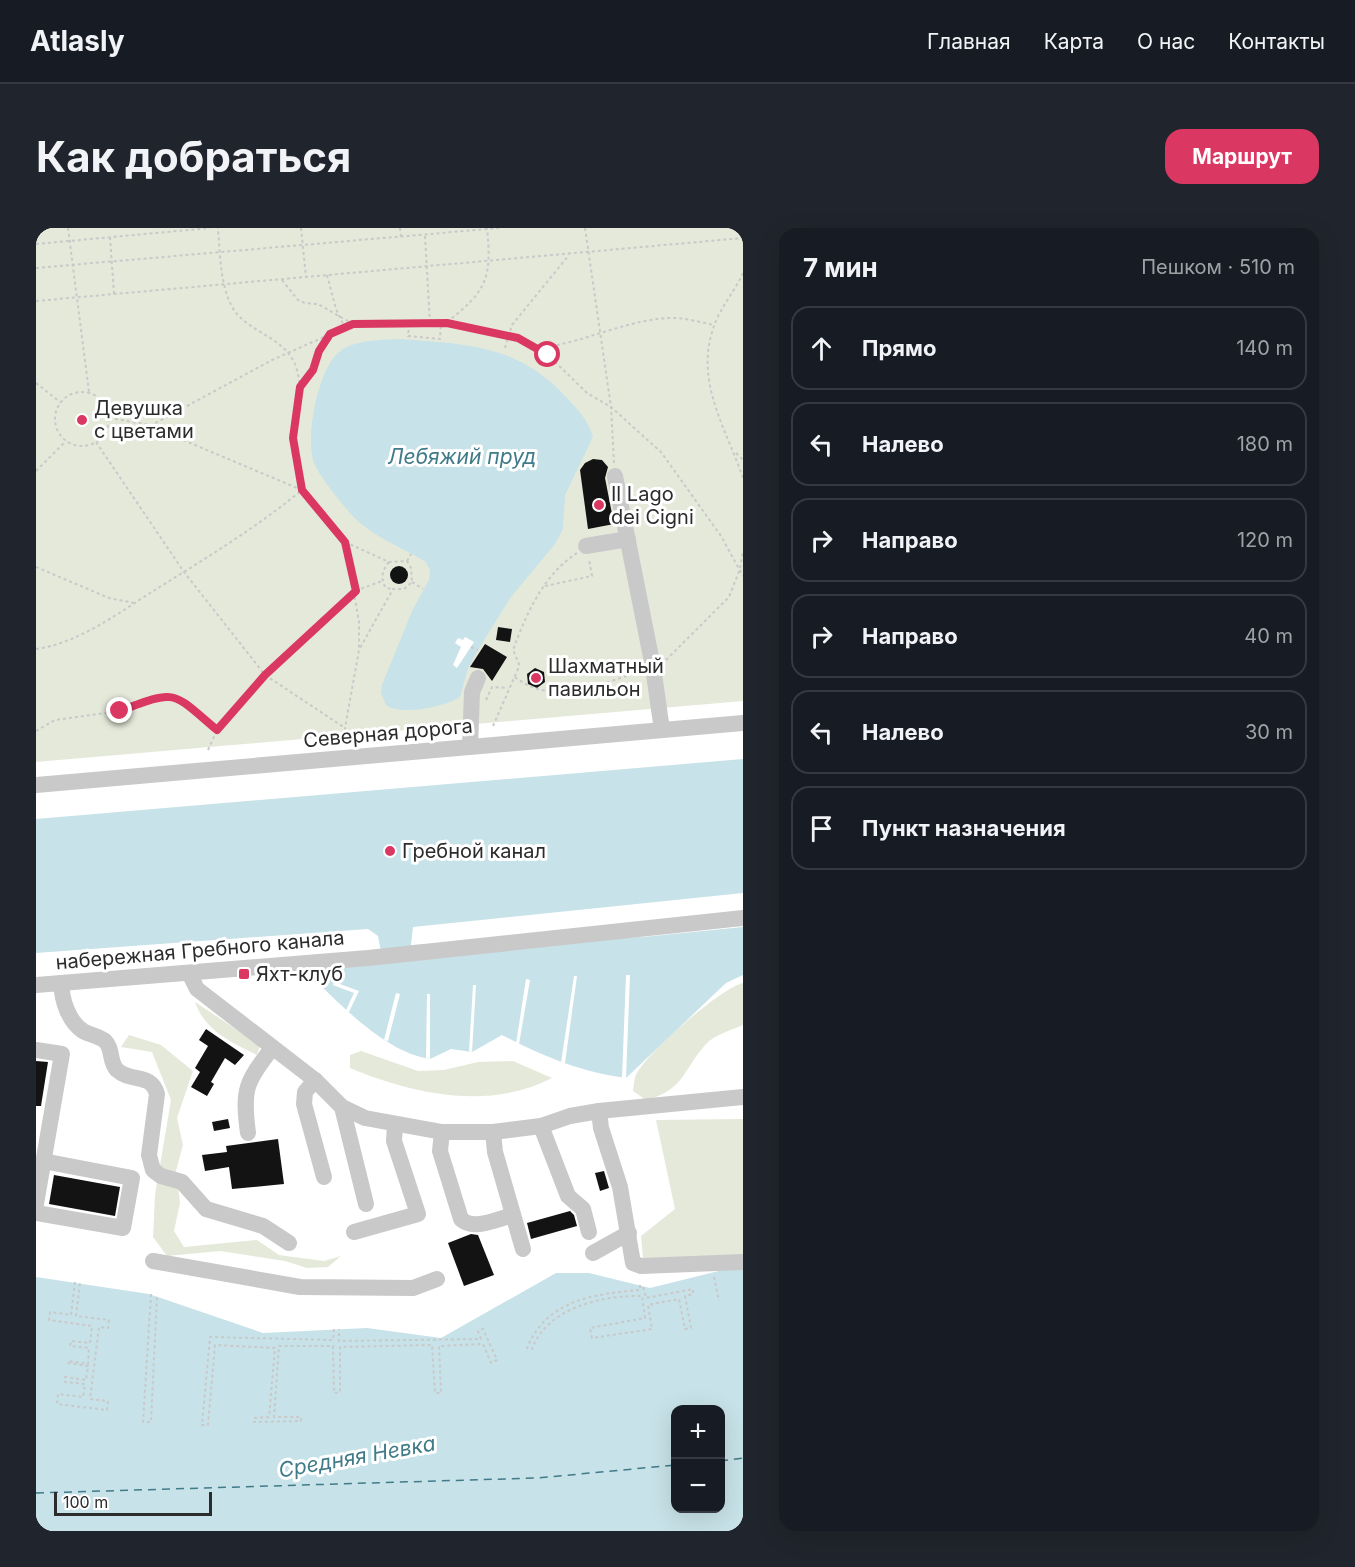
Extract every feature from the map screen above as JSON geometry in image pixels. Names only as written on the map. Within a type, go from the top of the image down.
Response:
[{"type":"street","points":[[615,476],[653,667],[661,725]]},
{"type":"street","points":[[586,546],[628,539]]},
{"type":"street","points":[[470,742],[472,692],[478,678]]},
{"type":"street","name":"Северная дорога","points":[[36,785],[661,725],[743,713]]},
{"type":"street","name":"Северная дорога","points":[[661,725],[743,723]]},
{"type":"street","name":"Северная дорога","points":[[36,776],[470,742]]},
{"type":"street","name":"набережная Гребного канала","points":[[36,985],[368,958],[743,918]]},
{"type":"street","points":[[189,973],[197,988],[315,1080],[342,1107],[365,1118],[442,1132],[493,1132],[541,1126],[570,1116],[599,1111],[743,1097]]},
{"type":"street","points":[[61,983],[64,1001],[74,1023],[83,1031],[105,1041],[109,1047],[112,1064],[118,1071],[149,1080],[155,1086],[157,1094],[148,1155],[153,1170],[161,1176],[182,1182],[206,1209],[263,1226],[289,1243]]},
{"type":"street","points":[[248,1132],[244,1104],[248,1081],[272,1048]]},
{"type":"street","points":[[36,1050],[62,1054],[36,1204]]},
{"type":"street","points":[[315,1080],[305,1092],[304,1104],[324,1177]]},
{"type":"street","points":[[342,1107],[366,1204]]},
{"type":"street","points":[[599,1111],[601,1128],[620,1187],[633,1263],[641,1266],[743,1262]]},
{"type":"street","points":[[354,1232],[418,1214],[394,1141],[395,1124]]},
{"type":"street","points":[[541,1126],[568,1196],[583,1209],[589,1232]]},
{"type":"street","points":[[442,1132],[440,1151],[461,1219],[466,1224],[474,1225],[513,1215]]},
{"type":"street","points":[[493,1132],[495,1152],[523,1249]]},
{"type":"street","points":[[36,1213],[123,1228],[132,1178],[44,1161]]},
{"type":"street","points":[[593,1253],[629,1233]]},
{"type":"street","points":[[153,1262],[300,1287],[414,1288],[437,1279]]},
{"type":"path","points":[[68,228],[75,298],[90,393]]},
{"type":"path","points":[[36,244],[210,228]]},
{"type":"path","points":[[218,228],[224,285],[232,307],[248,324],[289,352],[296,368],[300,387],[293,438],[302,490]]},
{"type":"path","points":[[301,228],[306,277]]},
{"type":"path","points":[[400,228],[401,237]]},
{"type":"path","points":[[36,268],[499,228]]},
{"type":"path","points":[[585,228],[612,407],[615,476]]},
{"type":"path","points":[[447,323],[470,305],[482,290],[490,261],[487,229]]},
{"type":"path","points":[[425,235],[430,323]]},
{"type":"path","points":[[110,237],[114,294]]},
{"type":"path","points":[[36,302],[743,238]]},
{"type":"path","points":[[505,348],[512,325],[570,254]]},
{"type":"path","points":[[743,273],[714,325],[707,352],[709,385],[716,413],[734,450],[743,478]]},
{"type":"path","points":[[327,275],[344,328]]},
{"type":"path","points":[[281,279],[298,300],[318,304],[353,324]]},
{"type":"path","points":[[539,348],[670,317],[714,325]]},
{"type":"path","points":[[409,323],[408,336],[440,339],[441,322]]},
{"type":"path","points":[[150,426],[289,352],[353,324],[441,322],[508,336],[539,348],[587,393],[612,407],[661,452],[710,519],[743,576]]},
{"type":"path","points":[[300,387],[313,370],[319,351],[330,334]]},
{"type":"path","points":[[36,383],[60,402]]},
{"type":"path","points":[[73,393],[90,393],[103,402],[109,418],[105,432],[96,442],[81,446],[66,441],[56,428],[54,419],[60,402],[73,393]]},
{"type":"path","points":[[109,418],[150,426],[302,490],[345,542],[389,562],[407,561]]},
{"type":"path","points":[[36,471],[66,441]]},
{"type":"path","points":[[96,442],[184,572],[265,675],[345,728]]},
{"type":"path","points":[[734,450],[743,460]]},
{"type":"path","points":[[36,649],[55,646],[134,603],[261,524],[302,490]]},
{"type":"path","points":[[345,542],[356,591],[359,650],[345,728],[348,739]]},
{"type":"path","points":[[493,726],[519,664],[513,650],[523,624],[545,586],[560,564],[586,546],[592,576],[545,586]]},
{"type":"path","points":[[514,677],[527,687],[539,691],[581,691],[653,667],[668,658],[729,597],[740,569],[743,551]]},
{"type":"path","points":[[407,561],[411,554]]},
{"type":"path","points":[[407,561],[411,568],[412,582]]},
{"type":"path","points":[[389,562],[382,573],[382,581],[386,588],[404,589],[412,582]]},
{"type":"path","points":[[36,567],[109,598],[134,603]]},
{"type":"path","points":[[208,750],[217,730],[265,675],[356,591],[382,581]]},
{"type":"path","points":[[412,582],[423,589]]},
{"type":"path","points":[[359,650],[393,589]]},
{"type":"path","points":[[471,646],[478,650]]},
{"type":"path","points":[[484,709],[492,687],[509,688]]},
{"type":"path","points":[[36,730],[55,720],[120,711],[168,695],[181,699],[217,730]]},
{"type":"path","points":[[713,1269],[719,1301]]},
{"type":"path","points":[[75,1282],[71,1315],[50,1312],[49,1320],[92,1326],[90,1343],[71,1341],[70,1346],[89,1348],[88,1364],[68,1361],[68,1363],[88,1366],[86,1380],[65,1377],[65,1382],[85,1384],[83,1397],[58,1394],[57,1404],[107,1410],[108,1401],[90,1399],[99,1327],[108,1328],[109,1320],[76,1316],[80,1283]]},
{"type":"path","points":[[641,1286],[646,1298],[693,1289],[693,1294],[684,1296],[691,1328],[685,1329],[679,1299],[648,1305],[652,1329],[592,1338],[590,1328],[645,1318],[642,1296],[600,1299],[553,1320],[538,1334],[532,1349],[527,1348],[534,1329],[550,1314],[598,1294],[640,1290],[641,1286]]},
{"type":"path","points":[[151,1294],[143,1422],[151,1422],[157,1296]]},
{"type":"path","points":[[334,1329],[333,1340],[210,1337],[202,1425],[208,1425],[215,1345],[274,1348],[269,1417],[254,1418],[254,1422],[301,1421],[301,1417],[274,1417],[279,1346],[333,1346],[334,1393],[340,1392],[340,1347],[432,1345],[435,1393],[441,1393],[439,1346],[483,1344],[490,1363],[497,1360],[483,1329],[478,1331],[481,1339],[339,1341],[339,1329]]},
{"type":"shaded area","points":[[36,228],[743,228],[743,701],[36,762]]},
{"type":"shaded area","points":[[743,983],[743,1025],[709,1041],[698,1053],[682,1078],[669,1091],[646,1100],[633,1091],[636,1075],[644,1063],[670,1036],[719,996]]},
{"type":"shaded area","points":[[195,1002],[260,1045],[257,1055],[220,1035],[205,1021]]},
{"type":"shaded area","points":[[129,1035],[161,1045],[193,1071],[177,1118],[183,1145],[176,1171],[180,1203],[174,1231],[184,1247],[257,1240],[279,1255],[324,1261],[341,1256],[328,1267],[307,1268],[285,1261],[220,1251],[167,1256],[153,1237],[155,1195],[171,1100],[152,1052],[121,1047]]},
{"type":"shaded area","points":[[361,1051],[418,1071],[444,1070],[478,1062],[513,1061],[552,1078],[528,1088],[503,1094],[451,1095],[399,1085],[350,1068],[350,1055]]},
{"type":"shaded area","points":[[743,1119],[743,1258],[643,1258],[641,1236],[675,1209],[656,1120]]},
{"type":"water","name":"Лебяжий пруд","points":[[401,339],[490,350],[529,366],[565,396],[585,419],[593,437],[565,495],[563,529],[555,544],[511,597],[478,650],[468,668],[460,697],[434,707],[412,710],[401,710],[386,705],[381,693],[382,685],[412,611],[429,580],[430,570],[426,562],[376,534],[350,513],[319,472],[311,449],[316,403],[325,372],[332,360],[339,352],[353,345],[369,341]]},
{"type":"water","name":"Гребной канал","points":[[743,759],[743,893],[413,927],[411,945],[643,937],[743,927],[743,975],[726,983],[626,1078],[593,1072],[562,1062],[502,1035],[472,1052],[451,1049],[430,1059],[399,1049],[370,1030],[320,985],[327,968],[381,952],[378,936],[368,929],[36,953],[36,819]]},
{"type":"water","name":"Средняя Невка","points":[[731,1268],[743,1269],[743,1531],[36,1531],[36,1277],[149,1294],[263,1333],[367,1328],[441,1338],[556,1273],[589,1273],[650,1288]]},
{"type":"pier","points":[[465,637],[474,642],[457,668],[453,665],[461,647],[455,643],[458,638],[463,640]]},
{"type":"pier","points":[[626,975],[630,975],[626,1078],[622,1078]]},
{"type":"pier","points":[[574,976],[577,976],[565,1063],[561,1063]]},
{"type":"pier","points":[[526,979],[530,980],[519,1044],[516,1044]]},
{"type":"pier","points":[[334,982],[359,991],[349,1012],[346,1010],[354,993],[333,985]]},
{"type":"pier","points":[[473,985],[476,985],[472,1052],[469,1051]]},
{"type":"pier","points":[[396,993],[400,994],[388,1041],[384,1040]]},
{"type":"pier","points":[[427,994],[430,994],[430,1059],[426,1058]]},
{"type":"building","name":"Il Lago dei Cigni","points":[[593,459],[602,460],[608,467],[605,478],[614,524],[588,529],[580,470],[585,463]]},
{"type":"building","points":[[399,566],[405,569],[408,575],[405,581],[399,584],[393,581],[390,575],[393,569]]},
{"type":"building","points":[[498,627],[512,629],[510,642],[496,640]]},
{"type":"building","points":[[485,644],[507,657],[492,681],[483,669],[470,667]]},
{"type":"building","name":"Шахматный павильон","points":[[535,668],[544,672],[545,682],[537,688],[528,684],[527,674]]},
{"type":"building","points":[[206,1029],[244,1055],[235,1065],[225,1058],[211,1082],[214,1084],[207,1096],[191,1087],[200,1072],[195,1068],[208,1046],[199,1040]]},
{"type":"building","points":[[36,1061],[48,1062],[41,1106],[36,1106]]},
{"type":"building","points":[[228,1119],[230,1128],[214,1131],[212,1122]]},
{"type":"building","points":[[278,1139],[284,1184],[232,1189],[229,1167],[205,1171],[202,1155],[227,1152],[226,1146]]},
{"type":"building","points":[[604,1171],[609,1188],[600,1191],[595,1173]]},
{"type":"building","points":[[54,1175],[120,1187],[115,1216],[49,1204]]},
{"type":"building","points":[[570,1211],[574,1215],[577,1226],[531,1239],[527,1223]]},
{"type":"building","points":[[471,1234],[478,1235],[494,1275],[464,1286],[448,1243]]},
{"type":"ferry route","points":[[725,1460],[743,1458]]},
{"type":"ferry route","points":[[36,1493],[537,1478],[671,1465]]},
{"type":"place","name":"Девушка с цветами","points":[[82,420]]},
{"type":"place","name":"Il Lago dei Cigni","points":[[599,505]]},
{"type":"place","name":"Шахматный павильон","points":[[536,678]]},
{"type":"place","name":"Гребной канал","points":[[390,851]]},
{"type":"place","name":"Яхт-клуб","points":[[244,974]]},
{"type":"route","points":[[120,711],[168,695],[181,699],[217,730],[265,675],[356,591],[345,542],[302,490],[293,438],[300,387],[313,370],[319,351],[330,334],[353,324],[458,324],[518,338],[548,355]]}]
